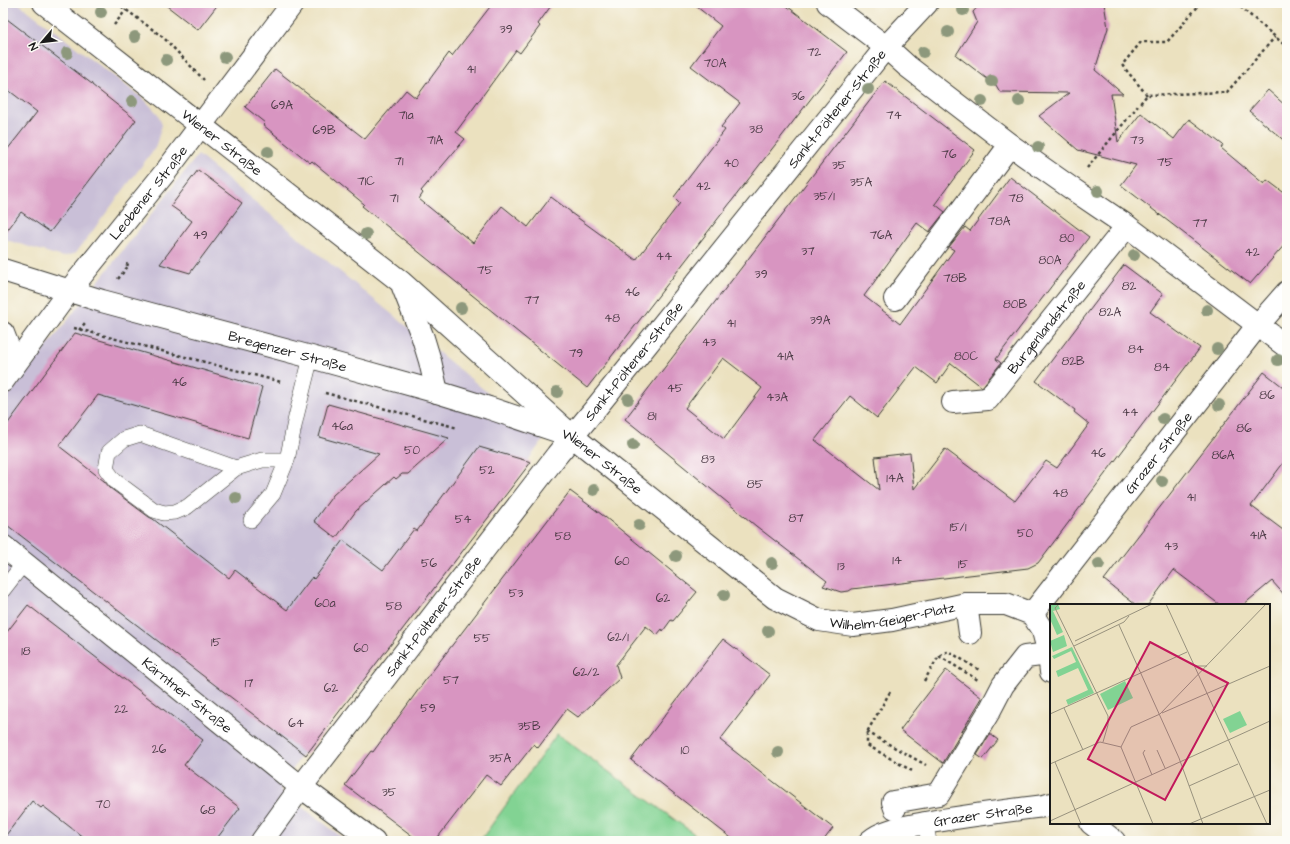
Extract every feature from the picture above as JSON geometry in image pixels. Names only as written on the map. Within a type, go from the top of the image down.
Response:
[{"type":"street","name":"Wiener Straße","points":[[44,3],[401,282],[572,436],[775,598],[819,620]]},
{"type":"street","name":"Leobener Straße","points":[[9,372],[69,291],[201,125],[293,3]]},
{"type":"street","points":[[828,3],[1010,145],[1127,226],[1287,347]]},
{"type":"street","name":"Sankt-Pöltener-Straße","points":[[262,841],[301,787],[572,436],[886,48],[927,3]]},
{"type":"street","points":[[895,299],[1010,145]]},
{"type":"street","name":"Burgenlandstraße","points":[[953,402],[988,399],[1127,226]]},
{"type":"street","name":"Bregenzer Straße","points":[[3,270],[138,311],[437,392],[572,436]]},
{"type":"street","points":[[401,282],[423,338],[437,392]]},
{"type":"street","name":"Grazer Straße","points":[[1032,614],[1258,326],[1287,292]]},
{"type":"street","points":[[3,333],[9,372]]},
{"type":"street","name":"Kärntner Straße","points":[[3,546],[301,787],[374,841]]},
{"type":"street","name":"Wilhelm-Geiger-Platz","points":[[966,604],[970,633]]},
{"type":"street","name":"Wilhelm-Geiger-Platz","points":[[819,620],[853,625],[892,620],[966,604],[1006,604],[1032,614]]},
{"type":"street","points":[[895,808],[893,802],[939,794],[946,773],[993,693],[1025,657],[1050,663],[1043,631],[1032,614]]},
{"type":"street","name":"Grazer Straße","points":[[870,841],[876,836],[900,828],[927,832],[949,819],[1050,804]]},
{"type":"street","points":[[1092,824],[1114,841]]},
{"type":"lane","points":[[251,520],[273,494],[287,460],[311,357]]},
{"type":"lane","points":[[236,468],[140,434],[124,438],[109,452],[106,469],[115,481],[154,510],[175,512],[188,507],[236,468],[262,460],[287,460]]},
{"type":"lane","points":[[3,590],[24,563]]},
{"type":"path","points":[[117,3],[164,38],[221,98]]},
{"type":"path","points":[[1147,95],[1122,66],[1141,42],[1167,42],[1201,3]]},
{"type":"path","points":[[1236,3],[1287,47]]},
{"type":"path","points":[[1071,188],[1147,95],[1227,92],[1274,36]]},
{"type":"path","points":[[924,681],[939,656],[948,651],[993,693]]},
{"type":"path","points":[[939,656],[993,693]]},
{"type":"path","points":[[890,692],[868,732],[867,745],[946,773]]},
{"type":"path","points":[[868,732],[946,773]]},
{"type":"shaded area","points":[[3,3],[18,3],[145,100],[158,114],[162,125],[155,148],[76,253],[63,257],[3,239]]},
{"type":"shaded area","points":[[198,155],[544,439],[299,759],[280,790],[347,841],[3,841],[3,402]]},
{"type":"green space","points":[[557,734],[704,841],[480,841]]},
{"type":"building","points":[[163,3],[219,3],[198,30]]},
{"type":"building","points":[[493,3],[553,3],[538,24],[540,26],[520,53],[516,50],[456,132],[465,139],[421,191],[423,193],[419,199],[473,243],[502,206],[528,227],[551,197],[636,260],[680,203],[674,197],[725,130],[721,127],[740,103],[691,66],[721,26],[692,3],[783,3],[847,52],[587,388],[362,206],[364,204],[312,161],[310,163],[263,125],[265,123],[245,107],[275,69],[365,139],[406,90],[416,98],[449,53],[452,56]]},
{"type":"building","points":[[981,3],[1104,3],[1108,28],[1095,70],[1123,94],[1111,94],[1118,142],[1141,113],[1174,139],[1189,119],[1223,145],[1221,148],[1264,184],[1267,180],[1287,195],[1287,242],[1250,284],[1121,185],[1136,165],[1078,150],[1039,116],[1069,93],[1000,92],[993,80],[986,78],[956,55],[977,22],[973,12]]},
{"type":"building","points":[[3,16],[92,84],[136,120],[50,232],[21,212],[3,236],[3,155],[37,112],[3,86]]},
{"type":"building","points":[[885,81],[975,150],[935,204],[945,212],[929,232],[917,223],[864,296],[900,324],[954,250],[949,247],[965,227],[970,231],[1010,177],[1089,237],[996,359],[1001,363],[982,387],[951,363],[937,383],[916,367],[877,418],[850,396],[815,440],[879,490],[875,457],[910,453],[914,489],[945,449],[1015,501],[1046,461],[1057,468],[1089,424],[1074,412],[1075,410],[1036,381],[1124,265],[1163,294],[1150,312],[1200,348],[1038,563],[1028,568],[852,589],[841,592],[823,586],[827,581],[756,526],[625,419]],"holes":[[[723,358],[762,388],[724,439],[685,408]]]},
{"type":"building","points":[[1268,90],[1287,107],[1287,143],[1249,111]]},
{"type":"building","points":[[198,170],[242,203],[190,273],[160,264],[192,221],[171,206]]},
{"type":"building","points":[[75,333],[262,387],[248,438],[98,395],[59,446],[104,481],[110,488],[153,519],[229,578],[235,570],[287,610],[312,577],[314,579],[343,540],[383,570],[414,529],[417,531],[479,447],[531,462],[306,755],[3,522],[3,430]]},
{"type":"building","points":[[1264,372],[1287,390],[1287,458],[1251,506],[1287,533],[1287,598],[1272,581],[1244,604],[1219,604],[1174,570],[1149,604],[1135,604],[1104,580]]},
{"type":"building","points":[[328,404],[449,438],[408,474],[402,474],[396,479],[394,477],[356,511],[336,538],[314,521],[333,495],[379,454],[319,437]]},
{"type":"building","points":[[570,491],[605,517],[697,592],[673,621],[671,620],[663,631],[662,629],[657,635],[646,626],[616,665],[620,678],[578,717],[567,709],[538,748],[534,744],[501,786],[486,775],[435,841],[419,841],[345,785],[371,751],[373,752],[424,682]]},
{"type":"building","points":[[28,605],[203,740],[184,765],[240,808],[215,841],[88,841],[43,806],[41,808],[32,801],[3,839],[3,637]]},
{"type":"building","points":[[723,639],[770,675],[720,740],[833,828],[823,841],[735,841],[631,760]]},
{"type":"building","points":[[946,670],[982,698],[943,763],[900,730]]},
{"type":"building","points":[[990,734],[998,740],[983,759],[977,755]]}]
